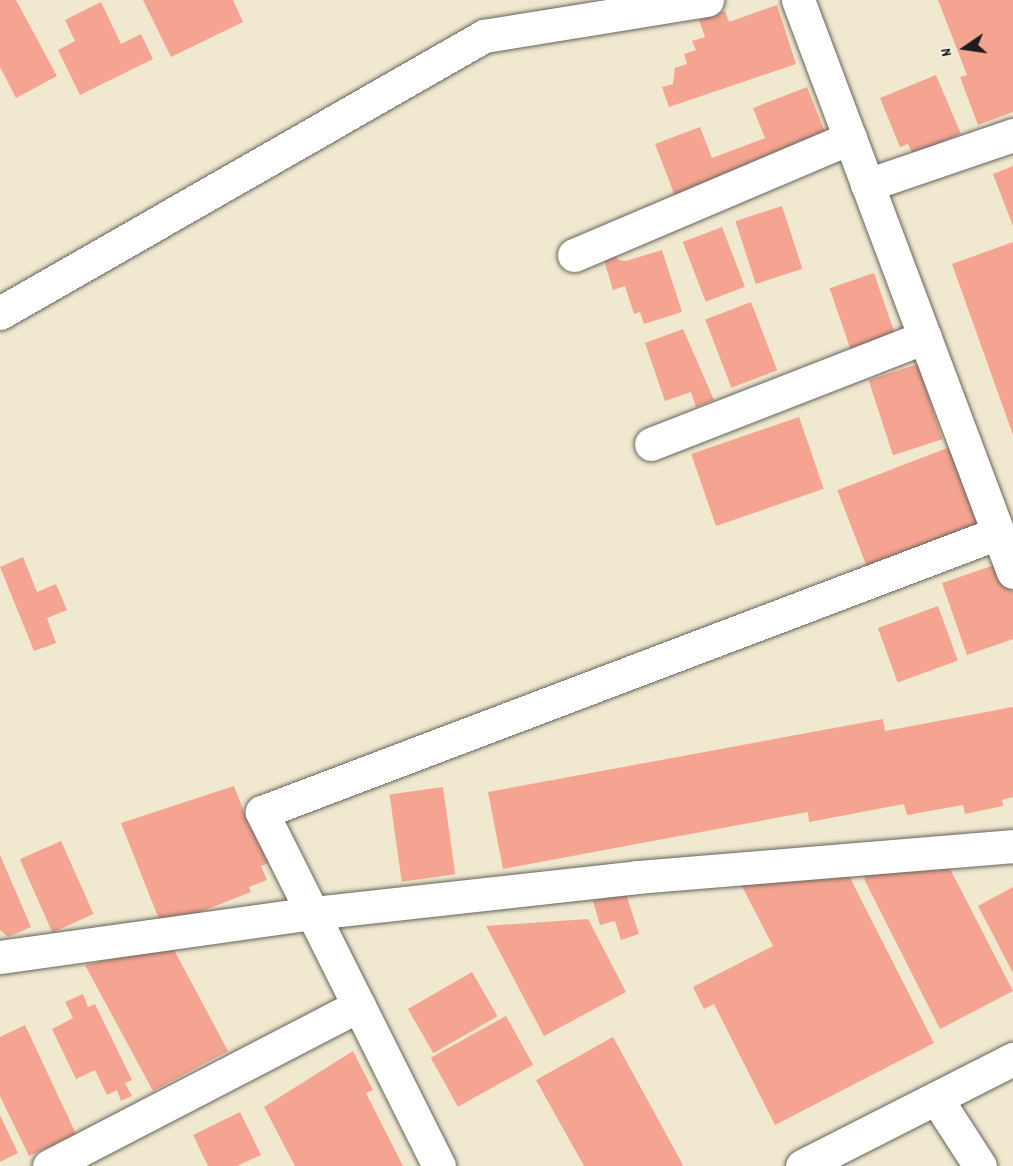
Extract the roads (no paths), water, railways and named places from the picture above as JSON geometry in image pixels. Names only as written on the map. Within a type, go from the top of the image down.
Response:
[{"type":"street","points":[[0,313],[484,36],[707,0]]},
{"type":"street","points":[[798,0],[1013,572]]},
{"type":"street","points":[[867,185],[1013,135]]},
{"type":"street","points":[[574,255],[850,138]]},
{"type":"street","points":[[651,444],[925,337]]},
{"type":"street","points":[[440,1166],[262,812],[998,533]]},
{"type":"street","points":[[0,957],[313,913],[637,877],[1013,846]]},
{"type":"street","points":[[49,1166],[359,1005]]},
{"type":"street","points":[[802,1166],[1013,1059]]},
{"type":"street","points":[[936,1098],[980,1166]]}]
